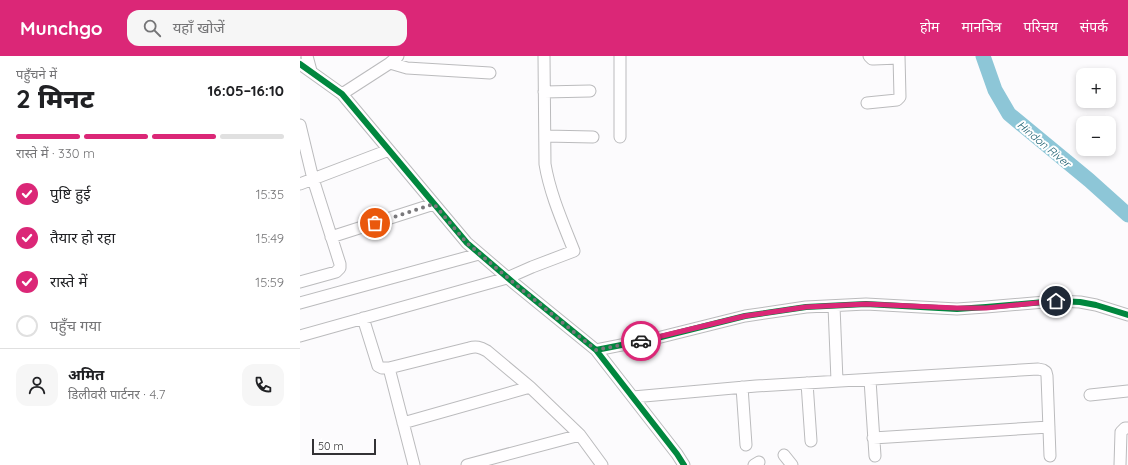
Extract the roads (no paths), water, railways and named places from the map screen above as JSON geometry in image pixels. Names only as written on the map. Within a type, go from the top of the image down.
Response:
[{"type":"street","points":[[307,56],[311,71]]},
{"type":"street","points":[[300,336],[507,278],[532,266],[574,251],[547,179],[545,164],[544,56]]},
{"type":"street","points":[[620,56],[620,137]]},
{"type":"street","points":[[867,103],[897,100],[900,97],[899,57],[874,60],[869,56]]},
{"type":"street","points":[[342,94],[394,60],[407,68],[490,73]]},
{"type":"street","points":[[300,64],[342,94],[467,243],[507,278],[596,350],[684,465]]},
{"type":"street","points":[[544,92],[590,91]]},
{"type":"street","points":[[300,125],[313,179],[340,264],[339,270],[336,272],[300,282]]},
{"type":"street","points":[[545,136],[592,137]]},
{"type":"street","points":[[300,184],[389,150]]},
{"type":"street","points":[[331,237],[434,204]]},
{"type":"street","points":[[300,303],[480,254]]},
{"type":"street","points":[[596,350],[657,338],[745,316],[806,307],[866,304],[986,308],[1056,301],[1080,302],[1096,305],[1128,315]]},
{"type":"street","points":[[834,306],[837,382]]},
{"type":"street","points":[[363,318],[378,366],[380,368],[389,368],[475,346],[487,351],[530,387],[580,435],[602,465]]},
{"type":"street","points":[[389,368],[414,465]]},
{"type":"street","points":[[633,397],[742,387],[1038,369],[1046,372],[1047,376],[1050,456]]},
{"type":"street","points":[[870,380],[874,456]]},
{"type":"street","points":[[807,383],[811,441]]},
{"type":"street","points":[[403,423],[530,387]]},
{"type":"street","points":[[742,387],[746,445]]},
{"type":"street","points":[[1090,395],[1128,391]]},
{"type":"street","points":[[873,438],[1049,427]]},
{"type":"street","points":[[1120,465],[1124,444],[1121,432],[1125,428],[1128,428]]},
{"type":"street","points":[[466,465],[580,435]]},
{"type":"street","points":[[784,455],[792,465]]},
{"type":"waterway","name":"Hindon River","points":[[983,56],[995,90],[1009,114],[1089,180],[1128,215]]}]
